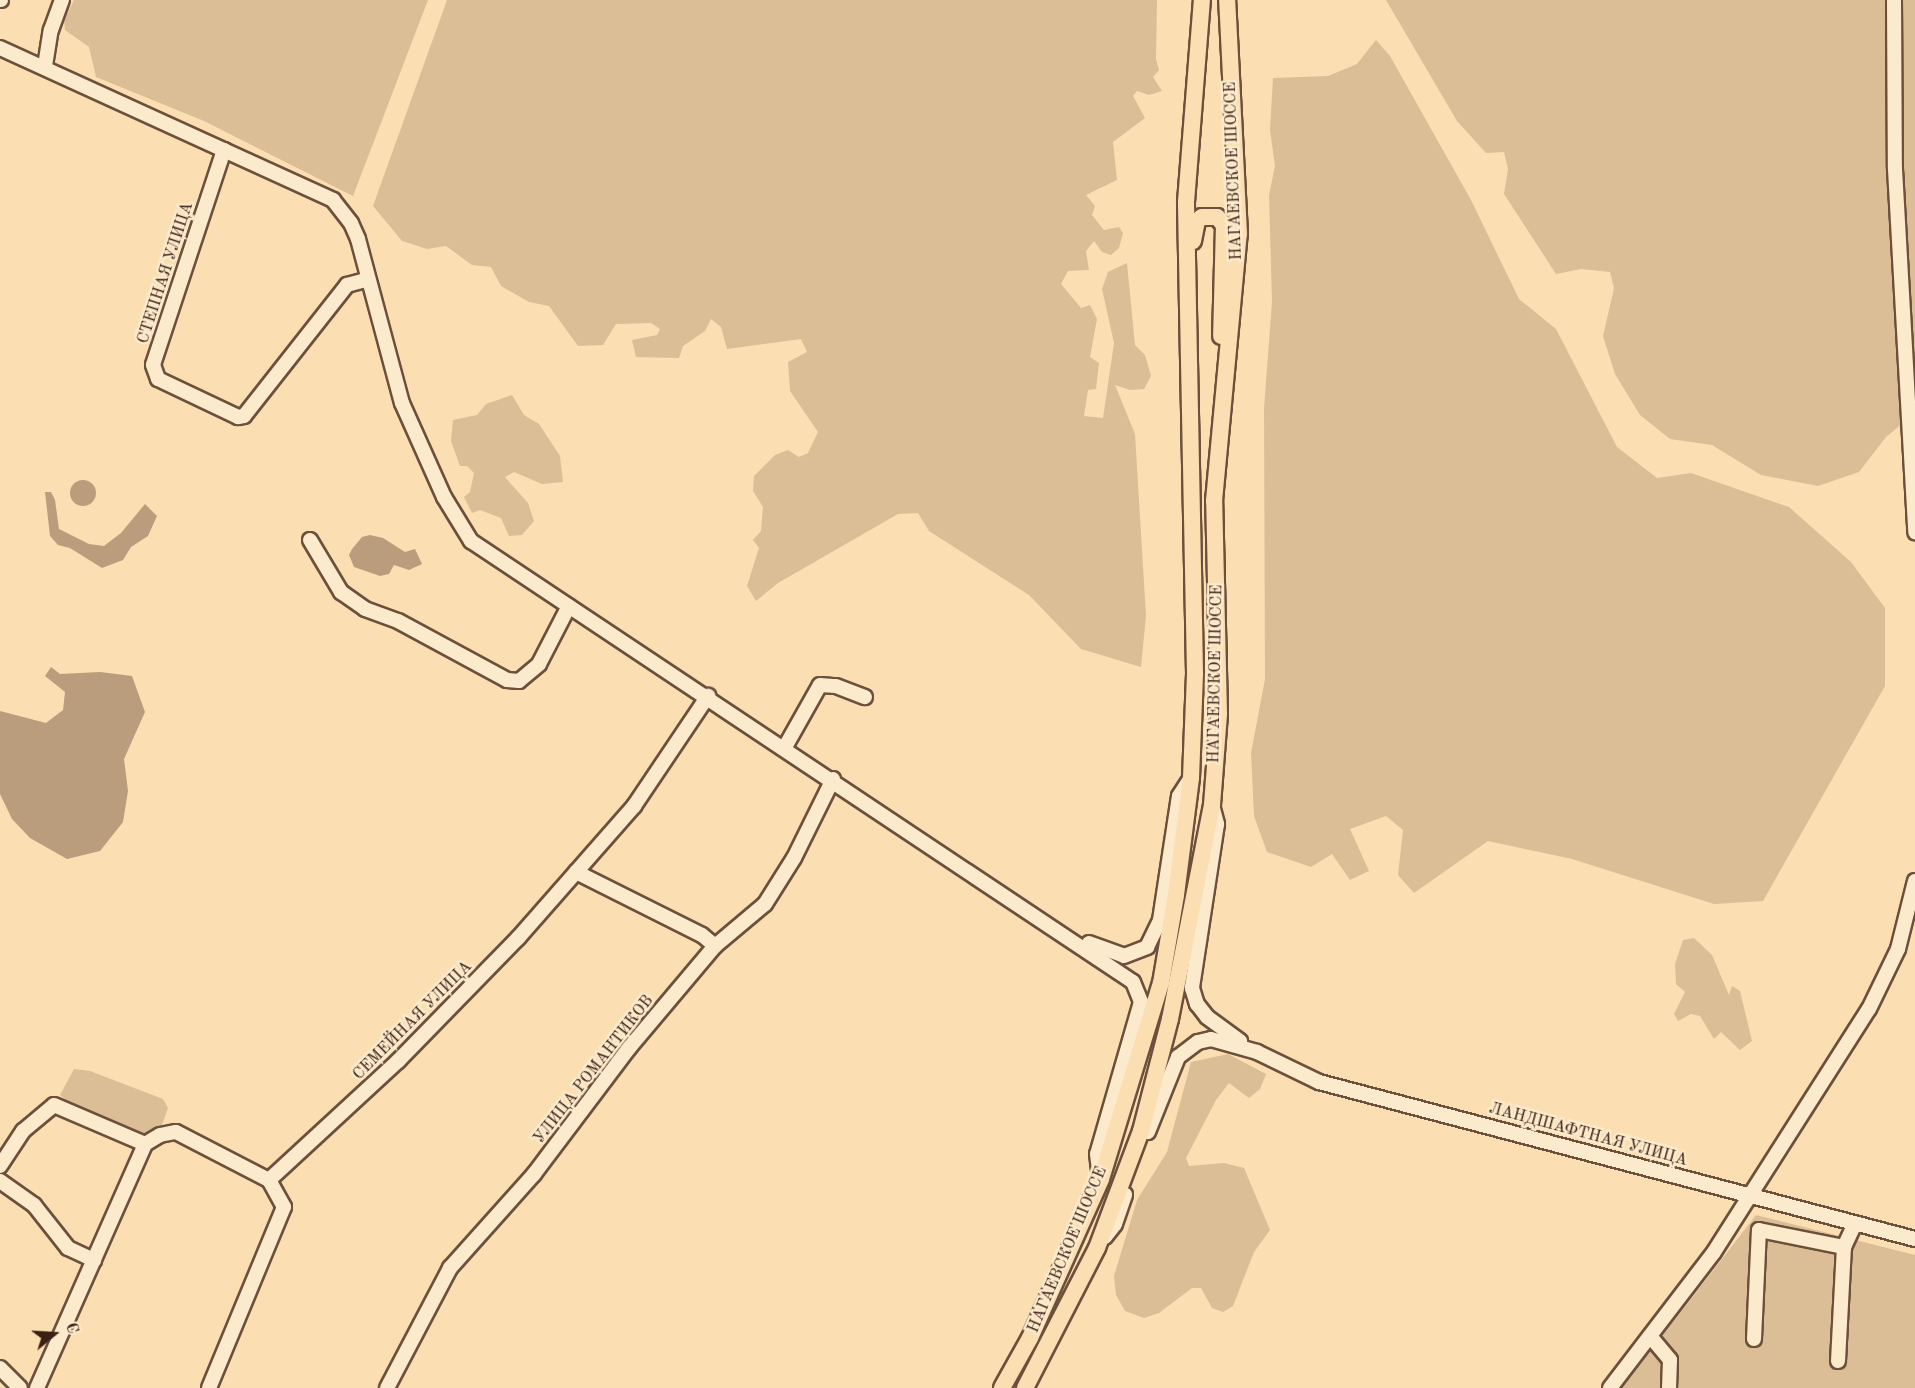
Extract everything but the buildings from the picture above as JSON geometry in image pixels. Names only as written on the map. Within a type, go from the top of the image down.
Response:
[{"type":"main road","name":"НАГАЕВСКОЕ ШОССЕ","points":[[1002,1388],[1030,1338],[1101,1179],[1161,983],[1191,778],[1195,608],[1186,202],[1202,0]]},
{"type":"main road","name":"НАГАЕВСКОЕ ШОССЕ","points":[[1025,1388],[1097,1248],[1141,1131],[1190,929],[1212,804],[1219,714],[1214,501],[1239,234],[1227,0]]},
{"type":"main road","points":[[1191,411],[1196,384],[1193,232],[1197,221],[1210,216],[1224,225],[1225,238],[1219,380],[1222,405]]},
{"type":"street","points":[[45,66],[51,30],[62,0]]},
{"type":"street","points":[[1894,0],[1895,169],[1915,532]]},
{"type":"street","points":[[0,48],[45,66],[333,200],[358,239],[366,280],[402,403],[449,506],[471,541],[785,747],[1133,982],[1141,1002],[1097,1154],[1101,1179]]},
{"type":"street","name":"СТЕПНАЯ УЛИЦА","points":[[224,150],[153,365],[158,379],[238,417],[244,416],[347,285],[366,280]]},
{"type":"street","points":[[310,540],[341,592],[365,609],[398,621],[507,680],[519,681],[540,664],[569,606]]},
{"type":"street","points":[[785,747],[820,685],[837,686],[865,697]]},
{"type":"street","name":"СЕМЕЙНАЯ УЛИЦА","points":[[269,1180],[398,1061],[518,938],[634,806],[708,696]]},
{"type":"street","points":[[1064,934],[1124,956],[1147,947],[1160,920],[1179,796],[1191,778]]},
{"type":"street","name":"УЛИЦА РОМАНТИКОВ","points":[[387,1388],[450,1268],[534,1174],[621,1057],[715,946],[765,904],[794,858],[833,780]]},
{"type":"street","points":[[1212,804],[1217,824],[1192,988],[1197,1004],[1207,1017],[1257,1052]]},
{"type":"street","points":[[576,872],[702,935],[715,946]]},
{"type":"street","points":[[1610,1388],[1753,1195],[1882,985],[1907,922],[1915,881]]},
{"type":"street","points":[[1097,1248],[1115,1224],[1166,1079],[1178,1057],[1198,1042],[1211,1039],[1257,1052]]},
{"type":"street","name":"ЛАНДШАФТНАЯ УЛИЦА","points":[[1257,1052],[1319,1082],[1915,1239]]},
{"type":"street","points":[[0,1166],[23,1131],[54,1105],[145,1144]]},
{"type":"street","points":[[38,1388],[145,1144],[160,1135],[176,1132],[269,1180],[284,1206],[209,1388]]},
{"type":"street","points":[[0,1181],[34,1205],[68,1248],[94,1260]]},
{"type":"street","points":[[1838,1361],[1844,1247],[1855,1223]]},
{"type":"street","points":[[1754,1339],[1759,1230],[1844,1247]]},
{"type":"street","points":[[1650,1336],[1670,1360],[1669,1388]]},
{"type":"street","points":[[0,1368],[20,1388]]},
{"type":"shaded area","points":[[74,0],[428,0],[353,196],[204,121],[96,77],[89,47],[65,30],[64,20]]},
{"type":"shaded area","points":[[447,0],[1157,0],[1156,59],[1159,70],[1153,77],[1162,91],[1149,95],[1137,91],[1133,96],[1145,118],[1113,142],[1117,180],[1086,195],[1095,206],[1092,215],[1104,230],[1119,227],[1123,233],[1119,248],[1111,255],[1102,252],[1094,241],[1086,251],[1089,270],[1068,271],[1061,284],[1081,308],[1090,305],[1097,319],[1090,357],[1099,363],[1096,389],[1088,390],[1084,416],[1103,418],[1114,343],[1102,289],[1108,272],[1127,263],[1135,345],[1145,355],[1151,376],[1144,389],[1130,390],[1115,385],[1135,434],[1146,616],[1141,667],[1081,649],[1029,595],[929,531],[918,513],[898,514],[778,583],[756,601],[747,586],[759,548],[753,540],[761,531],[763,507],[753,491],[754,476],[775,455],[788,450],[799,457],[808,453],[818,432],[790,391],[788,362],[807,352],[801,339],[727,349],[721,327],[711,319],[705,331],[683,346],[679,358],[636,357],[632,340],[657,335],[660,329],[651,323],[616,324],[603,345],[578,346],[549,306],[529,302],[501,286],[491,267],[472,265],[446,246],[427,249],[402,241],[373,206]]},
{"type":"shaded area","points":[[1386,0],[1915,0],[1915,413],[1886,437],[1859,472],[1818,486],[1761,475],[1712,445],[1670,439],[1640,415],[1615,374],[1603,336],[1614,288],[1610,272],[1581,269],[1556,274],[1504,194],[1508,169],[1504,152],[1486,153],[1457,121]]},
{"type":"shaded area","points":[[1376,40],[1390,56],[1471,200],[1519,299],[1556,329],[1617,447],[1657,478],[1691,473],[1789,507],[1851,562],[1885,608],[1885,686],[1763,901],[1714,904],[1572,859],[1488,841],[1414,893],[1398,875],[1403,830],[1386,816],[1350,829],[1369,871],[1350,880],[1332,854],[1311,867],[1267,852],[1254,816],[1251,753],[1265,679],[1264,408],[1272,302],[1269,195],[1275,166],[1270,130],[1273,78],[1328,76],[1357,64]]},
{"type":"shaded area","points":[[512,395],[524,415],[539,424],[560,456],[563,482],[542,484],[514,472],[505,477],[528,503],[534,521],[522,535],[509,536],[501,518],[480,510],[472,513],[464,497],[470,492],[474,473],[467,466],[460,466],[451,441],[453,420],[477,415],[486,404]]},
{"type":"shaded area","points":[[83,480],[92,484],[96,493],[92,502],[83,506],[74,502],[70,493],[74,484]]},
{"type":"shaded area","points":[[45,492],[51,492],[55,500],[59,529],[89,544],[104,546],[121,533],[145,504],[157,516],[148,536],[131,547],[123,560],[102,568],[70,548],[58,545],[50,536]]},
{"type":"shaded area","points":[[370,535],[383,538],[405,552],[415,549],[422,564],[409,570],[394,565],[389,574],[380,576],[354,567],[349,555],[352,549],[362,537]]},
{"type":"shaded area","points":[[51,667],[60,674],[100,672],[132,676],[145,712],[124,759],[128,791],[123,822],[100,851],[67,859],[30,838],[12,819],[0,794],[0,711],[46,723],[63,710],[65,692],[45,676]]},
{"type":"shaded area","points":[[1694,938],[1712,955],[1729,995],[1732,986],[1740,991],[1752,1041],[1740,1050],[1721,1032],[1714,1039],[1700,1016],[1691,1014],[1678,1021],[1674,1014],[1685,992],[1676,984],[1675,964],[1683,940]]},
{"type":"shaded area","points":[[1228,1054],[1266,1074],[1260,1089],[1249,1098],[1229,1083],[1216,1100],[1186,1158],[1189,1166],[1224,1163],[1244,1168],[1270,1230],[1254,1252],[1233,1306],[1223,1312],[1212,1308],[1201,1288],[1192,1288],[1159,1313],[1144,1318],[1125,1311],[1116,1295],[1114,1276],[1137,1200],[1167,1152],[1191,1062]]},
{"type":"shaded area","points":[[74,1069],[90,1071],[163,1099],[168,1108],[161,1128],[137,1138],[68,1102],[60,1095]]},
{"type":"shaded area","points":[[1756,1215],[1915,1255],[1915,1388],[1622,1388]]}]
